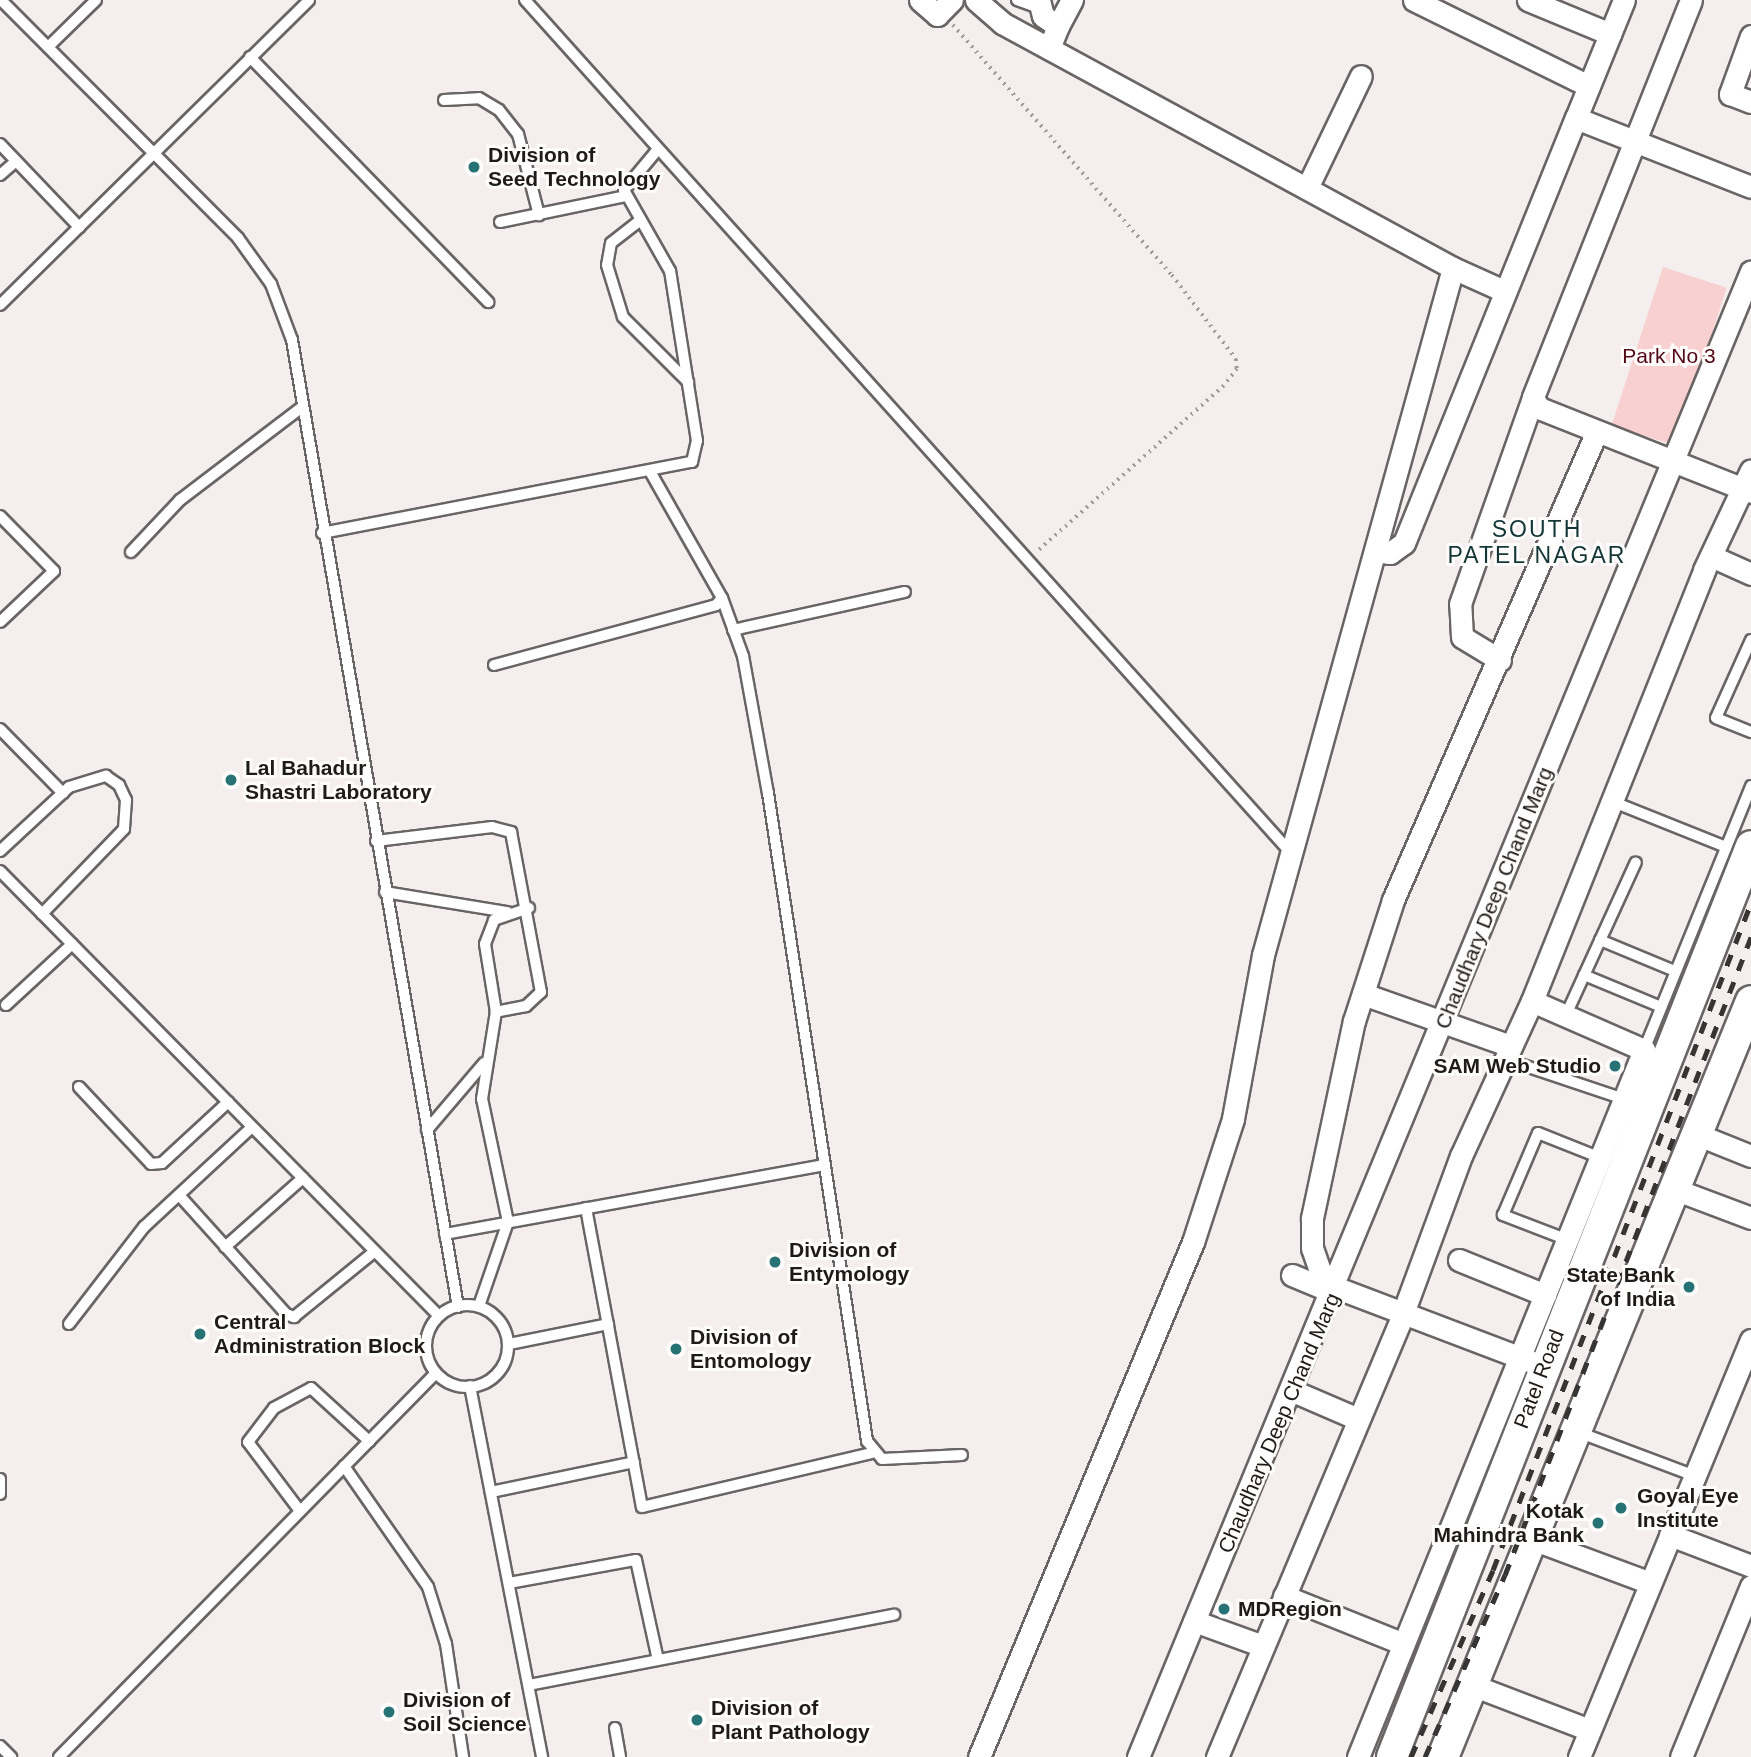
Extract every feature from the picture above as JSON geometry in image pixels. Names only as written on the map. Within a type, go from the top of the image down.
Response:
[{"type":"main road","name":"Patel Road","points":[[1392,1757],[1532,1362],[1739,847]]},
{"type":"main road","points":[[1443,1757],[1751,1000]]},
{"type":"street","points":[[920,0],[948,7]]},
{"type":"street","points":[[976,0],[1049,48],[1453,268],[1504,290]]},
{"type":"street","points":[[1049,48],[1072,0]]},
{"type":"street","points":[[1414,0],[1589,86]]},
{"type":"street","points":[[1528,0],[1610,34]]},
{"type":"street","points":[[1374,551],[1390,554],[1404,543],[1504,290],[1624,0]]},
{"type":"street","points":[[1500,660],[1462,637],[1460,604],[1533,398],[1632,142],[1691,0]]},
{"type":"street","points":[[1039,4],[1058,26]]},
{"type":"street","points":[[1751,36],[1730,94],[1751,102]]},
{"type":"street","points":[[1307,188],[1361,76]]},
{"type":"street","points":[[1576,118],[1751,187]]},
{"type":"street","points":[[979,1757],[1193,1242],[1233,1119],[1263,955],[1453,268]]},
{"type":"street","name":"Chaudhary Deep Chand Marg","points":[[1138,1757],[1336,1291],[1443,1022],[1675,463],[1751,271]]},
{"type":"street","points":[[1217,1757],[1402,1316],[1508,1053],[1532,1001],[1710,556],[1748,483],[1675,463],[1539,408],[1533,398]]},
{"type":"street","points":[[1336,1291],[1320,1271],[1312,1217],[1363,994],[1425,817],[1500,660],[1597,431]]},
{"type":"street","points":[[1710,556],[1751,574]]},
{"type":"street","points":[[1363,994],[1443,1022],[1508,1053]]},
{"type":"street","points":[[1358,1757],[1404,1644],[1532,1362],[1545,1296],[1644,1051],[1532,1001]]},
{"type":"street","points":[[1696,1134],[1751,1156]]},
{"type":"street","points":[[1674,1189],[1751,1218]]},
{"type":"street","points":[[1459,1260],[1545,1296]]},
{"type":"street","points":[[1292,1275],[1532,1362]]},
{"type":"street","points":[[1578,1757],[1751,1340]]},
{"type":"street","points":[[1293,1391],[1358,1419]]},
{"type":"street","points":[[1670,1535],[1751,1566]]},
{"type":"street","points":[[1532,1539],[1650,1583]]},
{"type":"street","points":[[1681,1757],[1751,1586]]},
{"type":"street","points":[[1284,1596],[1404,1644]]},
{"type":"street","points":[[1194,1620],[1263,1646]]},
{"type":"street","points":[[1472,1685],[1590,1730]]},
{"type":"lane","points":[[48,47],[96,0]]},
{"type":"lane","points":[[0,305],[152,152],[309,0]]},
{"type":"lane","points":[[525,0],[1291,853]]},
{"type":"lane","points":[[1017,0],[1039,4]]},
{"type":"lane","points":[[1,2],[238,238],[271,284],[292,340],[321,533],[458,1307]]},
{"type":"lane","points":[[250,57],[488,302]]},
{"type":"lane","points":[[444,100],[479,98],[499,110],[518,134],[539,215]]},
{"type":"lane","points":[[0,144],[79,227]]},
{"type":"lane","points":[[321,533],[684,467],[696,453],[688,382],[664,251],[638,222],[625,196],[631,176],[657,149]]},
{"type":"lane","points":[[0,176],[16,161]]},
{"type":"lane","points":[[500,222],[625,196]]},
{"type":"lane","points":[[638,222],[611,243],[607,265],[623,317],[688,382]]},
{"type":"lane","points":[[131,552],[180,500],[302,407]]},
{"type":"lane","points":[[651,474],[722,598],[733,629],[768,793],[824,1165],[872,1453]]},
{"type":"lane","points":[[0,516],[54,571],[0,622]]},
{"type":"lane","points":[[733,629],[905,592]]},
{"type":"lane","points":[[494,665],[716,605],[722,598]]},
{"type":"lane","points":[[1751,640],[1716,718],[1751,732]]},
{"type":"lane","points":[[0,729],[62,793]]},
{"type":"lane","points":[[0,851],[62,793],[106,776],[122,793],[128,816],[116,841],[42,914]]},
{"type":"lane","points":[[1644,1051],[1658,1006],[1739,847],[1751,786]]},
{"type":"lane","points":[[1611,801],[1739,847]]},
{"type":"lane","points":[[376,841],[502,827],[517,841],[541,992],[526,1006],[496,1012]]},
{"type":"lane","points":[[1565,1017],[1636,862]]},
{"type":"lane","points":[[0,871],[438,1315]]},
{"type":"lane","points":[[385,892],[507,912],[529,908]]},
{"type":"lane","points":[[479,1306],[508,1222],[482,1099],[496,1012],[485,944],[488,930],[507,912]]},
{"type":"lane","points":[[1600,940],[1675,971]]},
{"type":"lane","points":[[6,1005],[72,944]]},
{"type":"lane","points":[[1584,975],[1658,1006]]},
{"type":"lane","points":[[1508,1053],[1624,1099]]},
{"type":"lane","points":[[427,1130],[488,1059]]},
{"type":"lane","points":[[79,1087],[151,1164],[162,1163],[228,1102]]},
{"type":"lane","points":[[69,1324],[144,1227],[253,1127]]},
{"type":"lane","points":[[1567,1240],[1503,1215],[1538,1133],[1601,1157]]},
{"type":"lane","points":[[445,1234],[824,1165]]},
{"type":"lane","points":[[225,1247],[303,1178]]},
{"type":"lane","points":[[179,1195],[225,1247],[294,1317],[374,1251]]},
{"type":"lane","points":[[586,1208],[642,1507],[872,1453],[896,1460],[962,1455]]},
{"type":"lane","points":[[479,1306],[500,1320],[509,1344],[502,1369],[483,1385],[457,1387],[435,1374],[426,1355],[427,1334],[438,1315],[458,1307],[479,1306]]},
{"type":"lane","points":[[509,1344],[608,1324]]},
{"type":"lane","points":[[58,1757],[435,1374]]},
{"type":"lane","points":[[470,1386],[542,1757]]},
{"type":"lane","points":[[300,1511],[248,1441],[274,1409],[311,1388],[369,1441]]},
{"type":"lane","points":[[1576,1431],[1695,1476]]},
{"type":"lane","points":[[491,1492],[635,1462]]},
{"type":"lane","points":[[344,1466],[428,1587],[446,1644],[463,1757]]},
{"type":"lane","points":[[0,1479],[0,1494]]},
{"type":"lane","points":[[509,1583],[636,1560],[658,1660]]},
{"type":"lane","points":[[529,1685],[894,1615]]},
{"type":"lane","points":[[615,1728],[620,1757]]},
{"type":"lane","points":[[0,1746],[11,1757]]},
{"type":"path","points":[[948,7],[1172,275],[1236,359],[1237,369],[1224,386],[1027,561]]},
{"type":"green space","name":"Park No 3","points":[[1663,267],[1727,288],[1675,446],[1612,425]]},
{"type":"railway","points":[[1411,1757],[1493,1570],[1751,903]]},
{"type":"railway","points":[[1425,1757],[1505,1575],[1751,937]]},
{"type":"place","name":"Division of Seed Technology","points":[[474,167]]},
{"type":"place","name":"Lal Bahadur Shastri Laboratory","points":[[231,780]]},
{"type":"place","name":"SAM Web Studio","points":[[1615,1066]]},
{"type":"place","name":"Division of Entymology","points":[[775,1262]]},
{"type":"place","name":"State Bank of India","points":[[1689,1287]]},
{"type":"place","name":"Central Administration Block","points":[[200,1334]]},
{"type":"place","name":"Division of Entomology","points":[[676,1349]]},
{"type":"place","name":"Goyal Eye Institute","points":[[1621,1508]]},
{"type":"place","name":"Kotak Mahindra Bank","points":[[1598,1523]]},
{"type":"place","name":"MDRegion","points":[[1224,1609]]},
{"type":"place","name":"Division of Soil Science","points":[[389,1712]]},
{"type":"place","name":"Division of Plant Pathology","points":[[697,1720]]},
{"type":"district","name":"SOUTH PATEL NAGAR","points":[[1537,542]]}]
